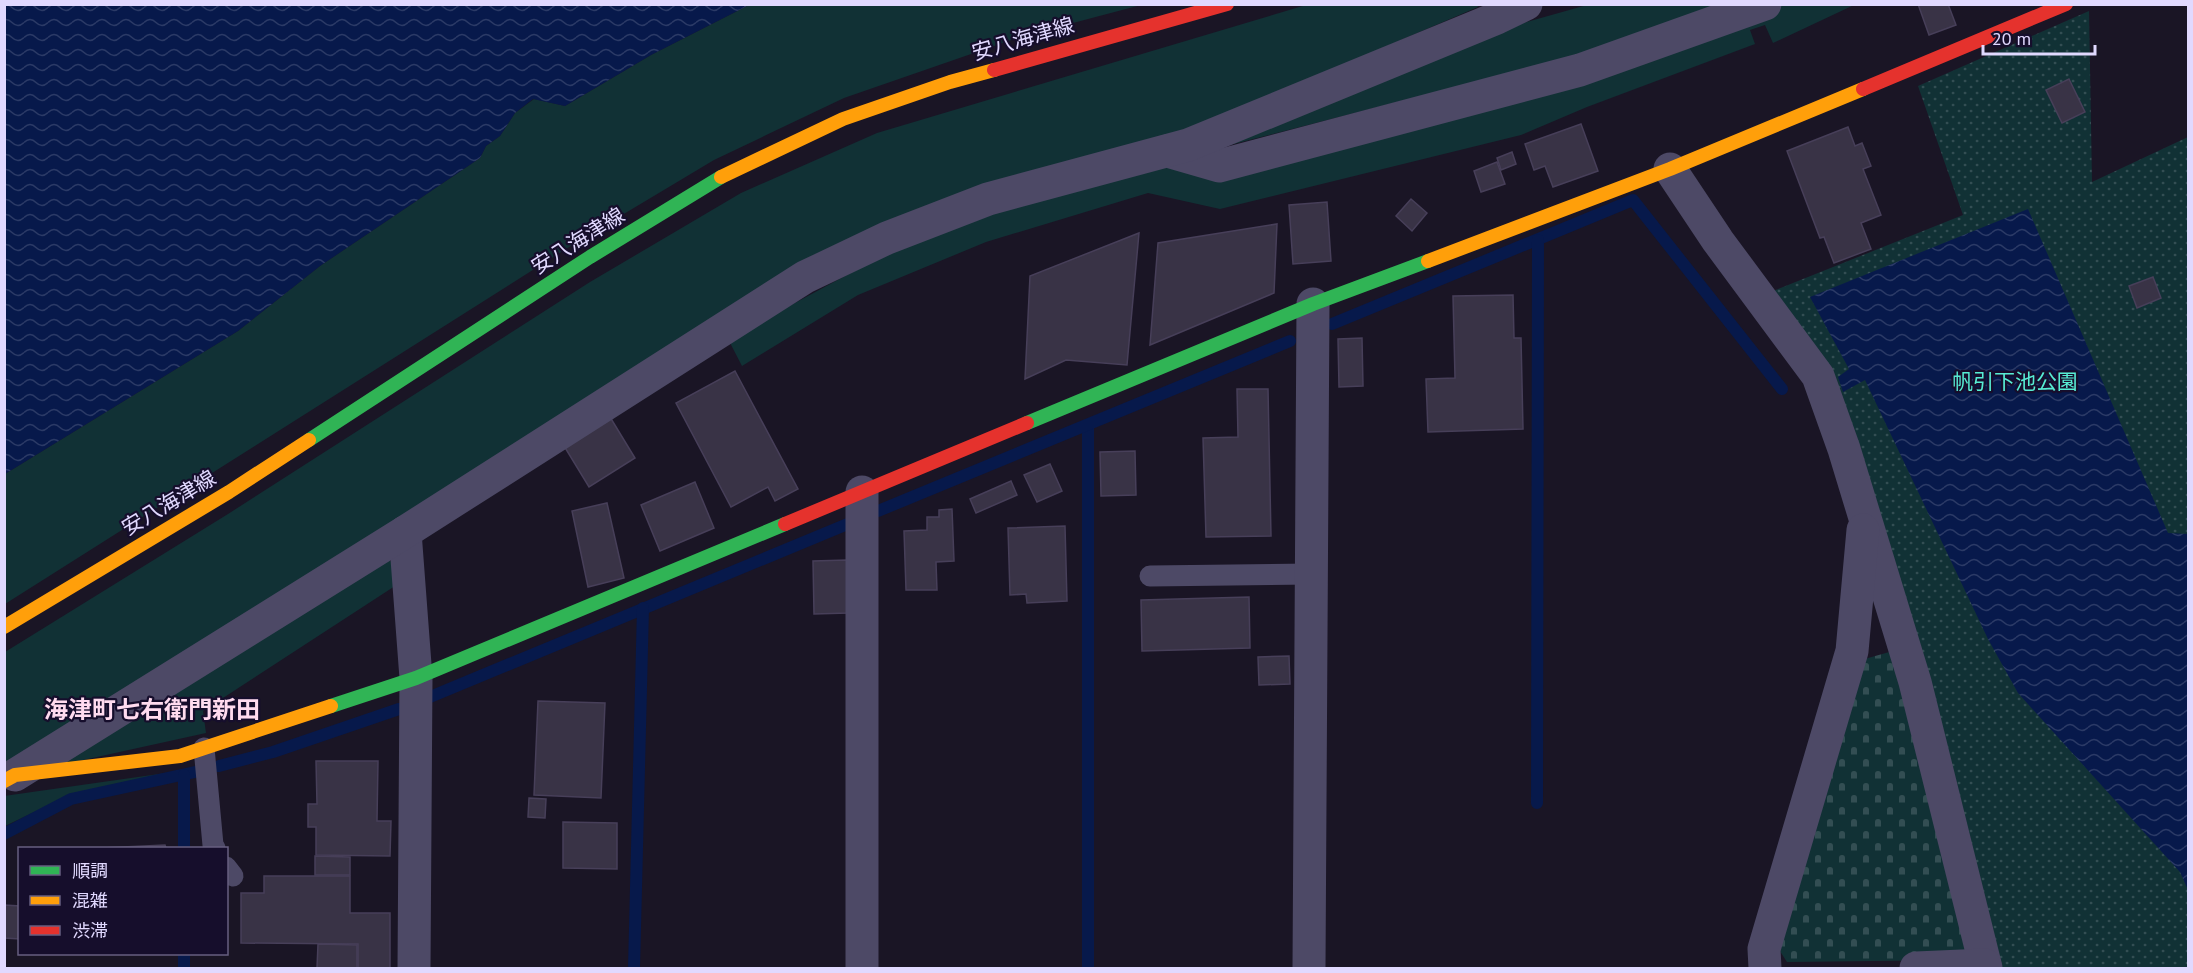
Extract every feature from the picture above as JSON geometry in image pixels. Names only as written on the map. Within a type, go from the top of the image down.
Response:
[{"type":"street","name":"安八海津線","points":[[4,627],[229,492],[590,257],[729,172],[843,119],[950,82],[1227,4]]},
{"type":"street","points":[[10,778],[405,532],[805,277],[887,238],[988,199],[1199,141],[1486,23],[1526,4]]},
{"type":"street","points":[[1167,151],[1219,166],[1580,70],[1765,4]]},
{"type":"street","points":[[10,778],[180,756],[416,678],[1313,304],[1670,169],[2066,4]]},
{"type":"street","points":[[1670,169],[1718,241],[1818,376],[1844,449],[1915,682],[1985,967],[1916,969]]},
{"type":"street","points":[[1309,969],[1313,304]]},
{"type":"street","points":[[862,492],[862,969]]},
{"type":"street","points":[[1765,969],[1764,949],[1852,651],[1864,516]]},
{"type":"street","points":[[405,532],[416,678],[414,969]]},
{"type":"lane","points":[[1150,576],[1311,573]]},
{"type":"lane","points":[[204,748],[214,847]]},
{"type":"green space","points":[[749,5],[1141,5],[1020,37],[844,98],[714,160],[577,242],[5,604],[5,474],[238,331],[320,266],[480,158],[486,146],[500,136],[515,113],[534,99],[565,106],[651,55]]},
{"type":"green space","points":[[1306,5],[1477,5],[1478,7],[1198,131],[742,299],[82,722],[5,763],[5,652],[228,514],[590,282],[741,193],[877,133]]},
{"type":"green space","points":[[1587,5],[1718,5],[1585,54],[1210,150],[1467,39]]},
{"type":"green space","points":[[1783,5],[1854,5],[1773,43],[1765,25],[1750,30],[1755,44],[1587,107],[1521,135],[1220,209],[1148,193],[986,242],[858,295],[742,366],[728,339],[884,255],[986,214],[1158,165],[1748,19]]},
{"type":"green space","name":"帆引下池公園","points":[[2089,11],[2092,182],[2188,137],[2188,968],[1995,968],[1919,657],[1773,291],[1963,215],[1918,86]]},
{"type":"green space","points":[[385,557],[393,563],[395,586],[203,711],[206,733],[65,764],[63,759]]},
{"type":"green space","points":[[1893,651],[1969,945],[1958,960],[1787,962],[1778,948],[1861,660]]},
{"type":"green space","points":[[166,773],[72,794],[5,826],[4,796]]},
{"type":"water","points":[[5,4],[749,5],[651,55],[565,106],[533,99],[515,113],[500,136],[486,146],[480,158],[320,266],[238,331],[5,474]]},
{"type":"water","points":[[2028,209],[2168,533],[2188,534],[2188,890],[2180,872],[2018,693],[1988,639],[1865,380],[1843,392],[1838,377],[1849,369],[1810,297]]},
{"type":"building","points":[[1918,4],[1948,4],[1956,25],[1929,35]]},
{"type":"building","points":[[2069,79],[2085,112],[2062,123],[2046,90]]},
{"type":"building","points":[[1581,124],[1598,171],[1553,187],[1545,166],[1534,170],[1525,144]]},
{"type":"building","points":[[1848,127],[1855,146],[1862,143],[1871,166],[1863,169],[1881,215],[1861,223],[1871,249],[1834,263],[1824,237],[1820,238],[1787,151]]},
{"type":"building","points":[[1512,152],[1516,164],[1501,170],[1497,158]]},
{"type":"building","points":[[1497,162],[1505,184],[1481,192],[1474,171]]},
{"type":"building","points":[[1411,199],[1427,213],[1412,231],[1396,216]]},
{"type":"building","points":[[1327,202],[1331,261],[1293,264],[1289,205]]},
{"type":"building","points":[[1277,224],[1274,293],[1150,345],[1158,243]]},
{"type":"building","points":[[1139,233],[1127,365],[1066,360],[1025,379],[1030,276]]},
{"type":"building","points":[[2153,277],[2161,298],[2137,308],[2129,286]]},
{"type":"building","points":[[1513,295],[1514,338],[1521,338],[1523,429],[1428,432],[1426,379],[1455,378],[1453,296]]},
{"type":"building","points":[[1362,338],[1363,386],[1339,387],[1338,339]]},
{"type":"building","points":[[735,371],[798,489],[775,501],[768,487],[731,507],[676,403]]},
{"type":"building","points":[[1237,389],[1268,389],[1271,536],[1206,537],[1203,438],[1238,437]]},
{"type":"building","points":[[610,417],[635,458],[589,487],[564,446]]},
{"type":"building","points":[[1135,451],[1136,495],[1101,496],[1100,452]]},
{"type":"building","points":[[1050,464],[1062,491],[1037,502],[1024,475]]},
{"type":"building","points":[[1011,481],[1017,495],[976,513],[970,499]]},
{"type":"building","points":[[695,482],[714,528],[660,551],[641,505]]},
{"type":"building","points":[[607,503],[624,578],[588,587],[572,511]]},
{"type":"building","points":[[952,509],[954,561],[936,562],[937,590],[906,590],[904,531],[927,530],[927,517],[939,517],[939,510]]},
{"type":"building","points":[[1065,526],[1067,601],[1027,603],[1026,594],[1010,595],[1008,528]]},
{"type":"building","points":[[847,560],[848,613],[814,614],[813,561]]},
{"type":"building","points":[[1249,597],[1250,648],[1142,651],[1141,600]]},
{"type":"building","points":[[1289,656],[1290,684],[1259,685],[1258,657]]},
{"type":"building","points":[[538,701],[605,703],[601,798],[534,795]]},
{"type":"building","points":[[316,761],[378,761],[377,821],[391,821],[390,856],[316,855],[316,827],[308,827],[308,804],[317,804]]},
{"type":"building","points":[[529,798],[546,799],[545,818],[528,817]]},
{"type":"building","points":[[563,822],[617,823],[617,869],[563,868]]},
{"type":"building","points":[[165,845],[166,847],[122,847]]},
{"type":"building","points":[[315,856],[350,857],[350,875],[315,875]]},
{"type":"building","points":[[264,876],[350,876],[350,913],[390,913],[390,968],[358,968],[358,944],[241,943],[241,893],[264,893]]},
{"type":"building","points":[[4,905],[18,906],[18,939],[4,938]]},
{"type":"building","points":[[318,944],[357,945],[357,968],[317,968]]},
{"type":"waterway","points":[[1332,324],[1633,200],[1782,389]]},
{"type":"waterway","points":[[1537,803],[1538,240]]},
{"type":"waterway","points":[[878,511],[1290,341]]},
{"type":"waterway","points":[[1088,425],[1088,968]]},
{"type":"waterway","points":[[430,697],[850,523]]},
{"type":"waterway","points":[[634,968],[643,608]]},
{"type":"waterway","points":[[219,766],[273,752],[399,709]]},
{"type":"waterway","points":[[4,834],[71,799],[195,772]]},
{"type":"waterway","points":[[184,775],[184,847]]},
{"type":"waterway","points":[[184,955],[184,968]]},
{"type":"traffic: fast","points":[[309,440],[590,257],[721,177]]},
{"type":"traffic: fast","points":[[1027,423],[1313,304],[1428,261]]},
{"type":"traffic: fast","points":[[331,706],[416,678],[785,524]]},
{"type":"traffic: slow","points":[[721,177],[843,119],[950,82],[994,70]]},
{"type":"traffic: slow","points":[[1428,261],[1670,169],[1863,89]]},
{"type":"traffic: slow","points":[[4,627],[229,492],[309,440]]},
{"type":"traffic: slow","points":[[4,781],[15,775],[180,756],[331,706]]},
{"type":"traffic: jam","points":[[994,70],[1227,4]]},
{"type":"traffic: jam","points":[[1863,89],[2066,4]]},
{"type":"traffic: jam","points":[[785,524],[1027,423]]},
{"type":"district","name":"海津町七右衛門新田","points":[[152,710]]}]
